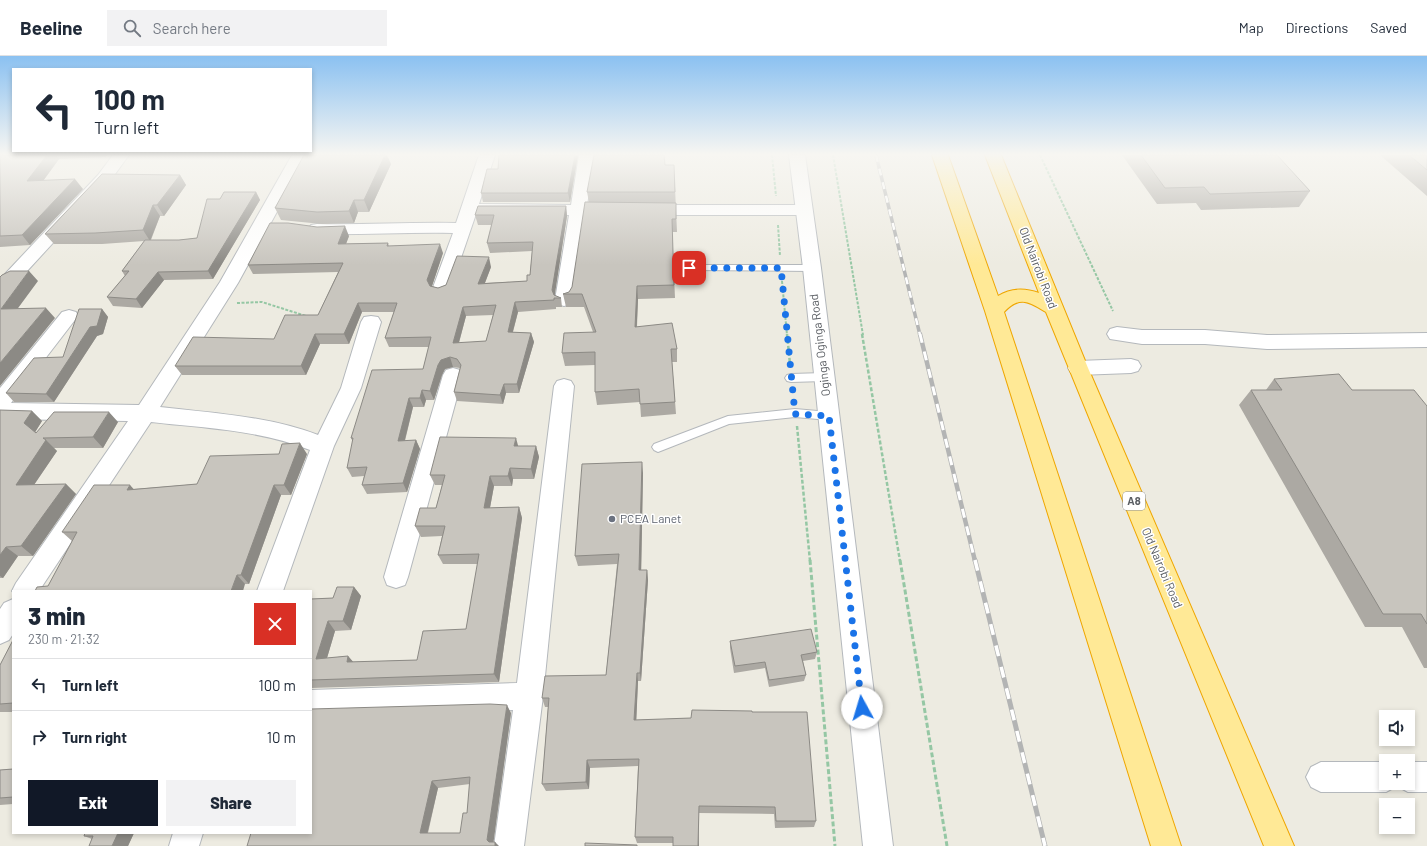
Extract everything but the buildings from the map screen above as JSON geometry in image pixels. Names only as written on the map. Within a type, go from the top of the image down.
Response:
[{"type":"highway","points":[[953,192],[994,311],[1166,846]]},
{"type":"highway","name":"Old Nairobi Road","points":[[1008,192],[1078,368],[1279,846]]},
{"type":"highway","points":[[994,311],[1009,297],[1017,296],[1029,296],[1054,308]]},
{"type":"street","points":[[11,278],[91,192]]},
{"type":"street","points":[[26,590],[145,413],[215,305],[279,192]]},
{"type":"street","points":[[441,290],[474,192]]},
{"type":"street","points":[[564,300],[581,192]]},
{"type":"street","name":"Oginga Oginga Road","points":[[792,192],[789,210],[807,267],[823,416],[878,846]]},
{"type":"street","points":[[468,209],[789,210]]},
{"type":"street","points":[[260,226],[280,226]]},
{"type":"street","points":[[300,227],[322,230],[423,227],[463,228]]},
{"type":"street","points":[[0,402],[69,316]]},
{"type":"street","points":[[270,590],[323,446],[351,388],[371,322]]},
{"type":"street","points":[[1117,334],[1142,337],[1205,337],[1267,342],[1427,340]]},
{"type":"street","points":[[1078,368],[1131,366]]},
{"type":"street","points":[[396,578],[453,375]]},
{"type":"street","points":[[509,846],[529,696],[564,386]]},
{"type":"street","points":[[0,411],[145,413],[224,422],[292,434],[323,446]]},
{"type":"street","points":[[0,599],[12,599]]},
{"type":"street","points":[[0,632],[12,613]]},
{"type":"street","points":[[312,703],[529,696]]},
{"type":"street","points":[[1321,777],[1379,777]]},
{"type":"street","points":[[1415,777],[1427,777]]},
{"type":"street","points":[[184,846],[188,834]]},
{"type":"lane","points":[[689,268],[807,267]]},
{"type":"lane","points":[[793,378],[819,377]]},
{"type":"lane","points":[[658,447],[728,420],[798,414],[823,416]]},
{"type":"path","points":[[783,192],[789,210],[784,268],[793,378]]},
{"type":"path","points":[[838,192],[947,846]]},
{"type":"path","points":[[1057,192],[1113,311]]},
{"type":"path","points":[[215,305],[262,302],[310,317]]},
{"type":"path","points":[[798,414],[835,846]]},
{"type":"railway","points":[[885,192],[920,335]]},
{"type":"railway","points":[[920,334],[975,561]]},
{"type":"railway","points":[[975,560],[1045,846]]},
{"type":"place","name":"PCEA Lanet","points":[[612,519]]},
{"type":"route","points":[[689,268],[781,268],[795,414],[829,416],[862,708]]}]
